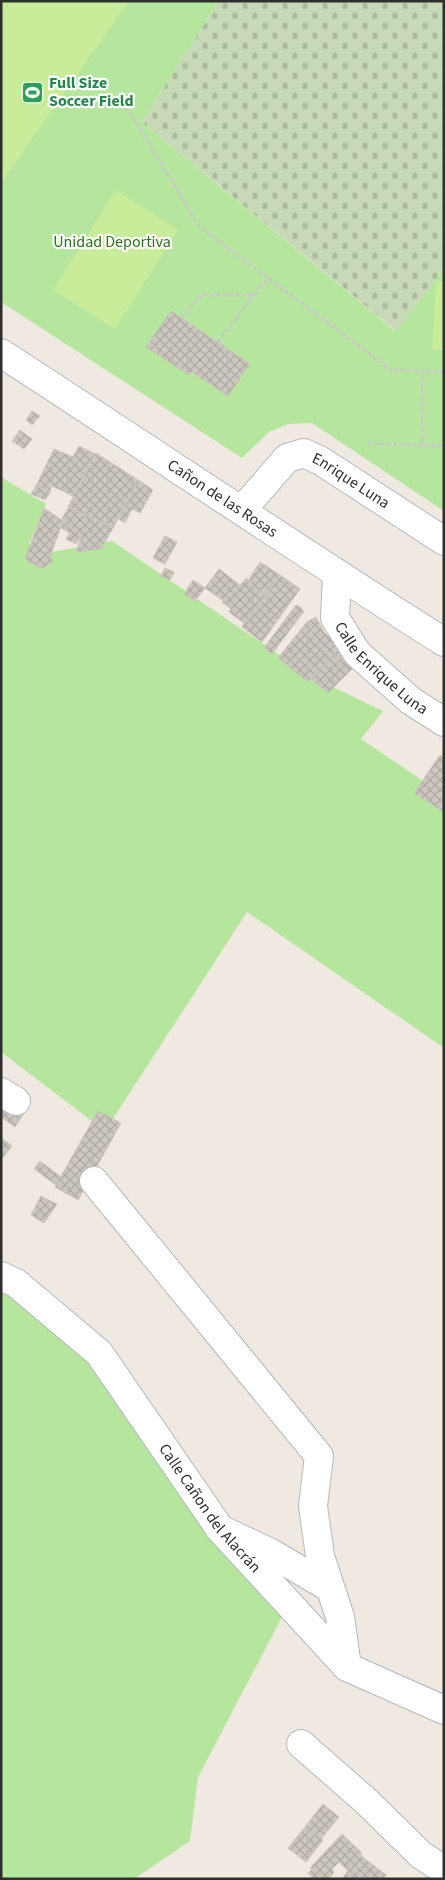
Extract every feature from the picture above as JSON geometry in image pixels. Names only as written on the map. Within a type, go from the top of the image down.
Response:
[{"type":"street","name":"Cañon de las Rosas","points":[[1,353],[242,510],[337,575],[444,642]]},
{"type":"street","name":"Enrique Luna","points":[[242,510],[287,458],[304,453],[321,460],[444,541]]},
{"type":"street","name":"Calle Enrique Luna","points":[[337,575],[335,618],[357,653],[412,701],[444,722]]},
{"type":"street","points":[[94,1181],[319,1456],[313,1506],[320,1556],[340,1617],[347,1667]]},
{"type":"street","name":"Calle Cañon del Alacrán","points":[[1,1276],[16,1283],[99,1353],[220,1529],[347,1667],[444,1710]]},
{"type":"street","points":[[220,1529],[271,1553],[330,1588]]},
{"type":"street","points":[[301,1744],[366,1801],[421,1855],[444,1870]]},
{"type":"path","points":[[123,101],[200,227],[391,370],[444,372]]},
{"type":"path","points":[[218,342],[268,278]]},
{"type":"path","points":[[181,318],[202,296],[254,295]]},
{"type":"path","points":[[422,371],[422,445]]},
{"type":"path","points":[[367,443],[444,446]]},
{"type":"green space","name":"Unidad Deportiva","points":[[1,1],[219,1],[142,122],[395,331],[444,269],[444,511],[312,423],[288,424],[269,432],[242,458],[1,302]]},
{"type":"green space","name":"Full Size Soccer Field","points":[[1,1],[129,1],[1,183]]},
{"type":"green space","points":[[219,1],[444,1],[444,269],[396,331],[142,122]]},
{"type":"green space","points":[[116,190],[178,230],[115,329],[53,290]]},
{"type":"green space","points":[[436,282],[444,282],[444,350],[432,350]]},
{"type":"green space","points":[[1,477],[46,504],[29,544],[47,553],[112,541],[312,677],[383,711],[361,739],[444,795],[444,1048],[247,912],[105,1131],[1,1052]]},
{"type":"green space","points":[[1,1276],[99,1353],[284,1598],[281,1619],[198,1777],[190,1841],[134,1879],[1,1879]]},
{"type":"building","points":[[171,311],[250,364],[228,396],[192,372],[189,375],[146,347]]},
{"type":"building","points":[[32,411],[40,416],[32,425],[26,420]]},
{"type":"building","points":[[20,430],[32,439],[24,449],[12,441]]},
{"type":"building","points":[[79,446],[95,454],[73,496],[52,486],[49,492],[36,486],[54,449],[73,457]]},
{"type":"building","points":[[96,453],[138,480],[113,528],[68,507]]},
{"type":"building","points":[[138,480],[153,490],[140,513],[132,509],[125,523],[117,518]]},
{"type":"building","points":[[36,486],[51,491],[45,500],[31,494]]},
{"type":"building","points":[[69,507],[113,528],[101,549],[76,552],[82,534],[62,523],[63,521],[61,520]]},
{"type":"building","points":[[44,508],[63,521],[50,557],[53,561],[42,569],[25,559]]},
{"type":"building","points":[[62,523],[82,534],[76,544],[66,539],[70,533],[61,528]]},
{"type":"building","points":[[165,536],[177,542],[165,564],[153,558]]},
{"type":"building","points":[[260,562],[280,575],[266,595],[253,586],[249,579]]},
{"type":"building","points":[[165,568],[174,572],[170,580],[161,576]]},
{"type":"building","points":[[219,569],[240,585],[224,601],[205,588]]},
{"type":"building","points":[[280,575],[300,589],[262,642],[242,627]]},
{"type":"building","points":[[247,578],[253,586],[266,595],[245,624],[229,612],[231,609],[222,602]]},
{"type":"building","points":[[193,580],[205,588],[195,601],[184,594]]},
{"type":"building","points":[[296,605],[304,611],[272,654],[264,648]]},
{"type":"building","points":[[316,617],[324,632],[339,647],[334,654],[340,660],[346,654],[356,665],[348,673],[315,640],[307,622]]},
{"type":"building","points":[[307,622],[315,640],[332,658],[311,679],[316,672],[297,656],[288,666],[278,658]]},
{"type":"building","points":[[339,647],[346,654],[340,660],[334,654]]},
{"type":"building","points":[[297,656],[316,672],[308,682],[288,666]]},
{"type":"building","points":[[332,658],[348,673],[328,693],[311,679]]},
{"type":"building","points":[[440,755],[444,758],[444,812],[414,793]]},
{"type":"building","points":[[1,1091],[26,1110],[15,1127],[1,1117]]},
{"type":"building","points":[[98,1111],[121,1123],[78,1200],[55,1187]]},
{"type":"building","points":[[1,1138],[12,1146],[1,1160]]},
{"type":"building","points":[[40,1161],[61,1177],[56,1185],[34,1169]]},
{"type":"building","points":[[41,1196],[57,1204],[44,1223],[31,1215]]},
{"type":"building","points":[[323,1804],[339,1817],[321,1839],[305,1827]]},
{"type":"building","points":[[305,1827],[323,1840],[306,1862],[288,1848]]},
{"type":"building","points":[[342,1834],[362,1853],[348,1871],[339,1862],[332,1869],[334,1873],[328,1879],[314,1879],[308,1873],[312,1869],[310,1868]]},
{"type":"building","points":[[360,1855],[386,1875],[383,1879],[373,1879],[358,1866],[347,1879],[342,1879]]},
{"type":"building","points":[[358,1866],[373,1879],[347,1879]]},
{"type":"place","name":"Full Size Soccer Field","points":[[33,92]]}]
